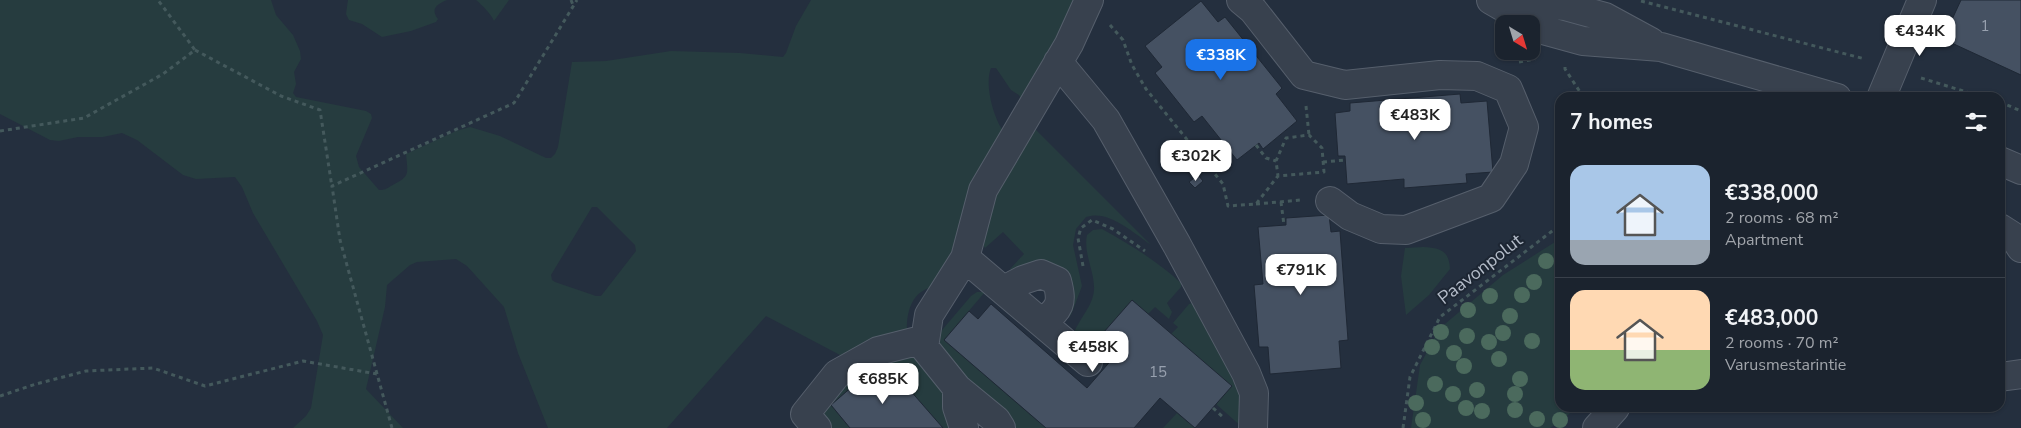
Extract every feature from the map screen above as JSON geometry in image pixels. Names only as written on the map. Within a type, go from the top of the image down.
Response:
[{"type":"street","points":[[1001,428],[996,420],[957,388],[924,347],[929,315],[965,258],[983,190],[1058,62],[1088,0]]},
{"type":"street","points":[[1241,0],[1253,10],[1304,75],[1345,86],[1440,75],[1477,76],[1508,88],[1524,127],[1514,164],[1491,198],[1406,230],[1381,229],[1319,200]]},
{"type":"street","points":[[1491,0],[1548,32],[1583,41],[1661,47]]},
{"type":"street","points":[[1505,0],[1565,6],[1601,16],[1661,47],[1816,92]]},
{"type":"street","points":[[1883,92],[1922,0]]},
{"type":"street","points":[[1058,62],[1106,120],[1178,245],[1187,266],[1246,374],[1254,393],[1253,428]]},
{"type":"street","points":[[2005,163],[2021,170]]},
{"type":"street","points":[[2005,231],[2014,237],[2021,248]]},
{"type":"street","points":[[965,258],[1088,362]]},
{"type":"street","points":[[1004,290],[1022,280],[1041,274],[1057,281],[1061,297],[1054,313],[1042,323]]},
{"type":"street","points":[[817,428],[804,414],[837,374],[878,351],[925,339]]},
{"type":"street","points":[[2005,376],[2021,374]]},
{"type":"street","points":[[957,388],[957,407],[964,428]]},
{"type":"street","points":[[1597,428],[1611,412]]},
{"type":"path","points":[[158,0],[195,50],[281,96],[320,110],[333,193]]},
{"type":"path","points":[[571,0],[573,5]]},
{"type":"path","points":[[392,428],[340,240],[332,186],[514,103],[577,0]]},
{"type":"path","points":[[1088,0],[1123,40],[1132,65],[1146,89],[1223,184],[1228,206],[1319,200]]},
{"type":"path","points":[[1636,0],[1865,59],[1967,92]]},
{"type":"path","points":[[0,130],[84,118],[164,74],[195,50]]},
{"type":"path","points":[[1492,82],[1510,64],[1527,60]]},
{"type":"path","points":[[1566,60],[1565,69],[1580,92]]},
{"type":"path","points":[[2005,104],[2021,111]]},
{"type":"path","points":[[1256,204],[1278,176],[1276,161],[1286,138],[1309,135],[1322,148],[1324,172],[1278,176]]},
{"type":"path","points":[[1256,145],[1266,158],[1276,161]]},
{"type":"path","points":[[1323,162],[1345,160]]},
{"type":"path","points":[[1281,202],[1284,225]]},
{"type":"path","points":[[1084,272],[1078,238],[1081,228],[1092,220],[1114,229],[1168,267],[1187,266]]},
{"type":"path","name":"Paavonpolut","points":[[1403,428],[1410,377],[1440,317],[1555,229]]},
{"type":"path","points":[[0,396],[86,371],[153,368],[206,386],[303,361],[377,374]]},
{"type":"green space","points":[[0,0],[271,0],[276,15],[293,35],[300,51],[301,59],[294,72],[296,84],[293,93],[296,97],[366,111],[371,114],[372,118],[356,156],[359,167],[379,190],[383,190],[405,177],[407,171],[406,154],[456,131],[470,127],[500,136],[546,158],[551,158],[558,147],[572,62],[606,61],[671,51],[740,53],[783,57],[796,26],[811,0],[1080,0],[955,245],[944,273],[933,287],[920,293],[911,304],[907,332],[848,356],[840,355],[766,316],[667,428],[548,428],[518,353],[504,307],[467,266],[456,259],[417,262],[410,265],[387,285],[385,307],[366,389],[403,428],[293,428],[306,416],[311,408],[323,335],[317,321],[253,213],[242,187],[235,177],[196,179],[183,175],[137,140],[122,133],[103,137],[78,137],[59,141],[50,140],[0,114]],"holes":[[[991,68],[996,68],[1011,90],[1019,95],[1022,100],[1005,133],[997,120],[991,102],[989,92]],[[592,207],[597,207],[635,245],[636,251],[601,296],[555,282],[552,280],[551,275]]]},
{"type":"green space","points":[[348,0],[447,0],[436,7],[435,12],[438,19],[436,22],[411,31],[382,37],[362,24],[349,20],[346,14]]},
{"type":"green space","points":[[476,0],[509,0],[494,21]]},
{"type":"green space","points":[[1030,124],[1151,245],[1112,219],[1094,215],[1086,217],[1076,229],[1073,245],[1082,286],[1071,315],[1066,319],[1069,301],[1010,269],[1024,254],[1003,232],[985,248],[980,240],[982,221]]},
{"type":"green space","points":[[1102,229],[1153,260],[1181,283],[1181,287],[1167,303],[1172,312],[1169,319],[1155,307],[1148,314],[1132,300],[1091,347],[1074,333],[1089,307],[1094,290],[1086,242],[1087,235],[1093,230]]},
{"type":"green space","points":[[1555,242],[1555,412],[1571,412],[1562,421],[1550,428],[1411,428],[1420,365],[1439,329],[1503,275]]},
{"type":"green space","points":[[1423,247],[1439,249],[1446,254],[1450,269],[1429,295],[1406,315],[1401,276],[1405,248]]},
{"type":"green space","points":[[977,292],[985,292],[944,340],[1046,428],[1014,428],[996,413],[937,343],[937,336],[971,296]]},
{"type":"green space","points":[[1193,303],[1240,379],[1243,428],[1216,404],[1231,387],[1171,334],[1178,327],[1173,323],[1189,304]]},
{"type":"green space","points":[[908,349],[950,389],[957,428],[943,428],[871,380],[866,374],[831,405],[850,428],[826,428],[818,409],[837,389]]},
{"type":"green space","points":[[1177,413],[1195,428],[1163,428]]},
{"type":"building","points":[[1961,0],[2021,0],[2021,75],[1943,39]]},
{"type":"building","points":[[1201,1],[1218,22],[1225,17],[1282,88],[1276,94],[1297,121],[1263,149],[1259,143],[1237,160],[1202,116],[1194,122],[1155,73],[1162,67],[1145,46]]},
{"type":"building","points":[[1460,94],[1461,103],[1487,101],[1493,172],[1466,174],[1467,183],[1404,188],[1404,179],[1347,184],[1345,156],[1338,156],[1335,113],[1350,111],[1350,103]]},
{"type":"building","points":[[1198,175],[1203,181],[1195,188],[1189,182]]},
{"type":"building","points":[[1329,215],[1331,232],[1340,231],[1348,340],[1339,341],[1341,368],[1270,374],[1268,347],[1259,347],[1254,285],[1263,284],[1258,227],[1286,225],[1286,218]]},
{"type":"building","points":[[1132,300],[1232,386],[1195,428],[1160,398],[1134,428],[1046,428],[944,340],[969,311],[978,319],[991,304],[1087,388],[1114,357],[1096,341]]},
{"type":"building","points":[[888,365],[943,428],[850,428],[831,405],[862,378],[867,383]]}]
